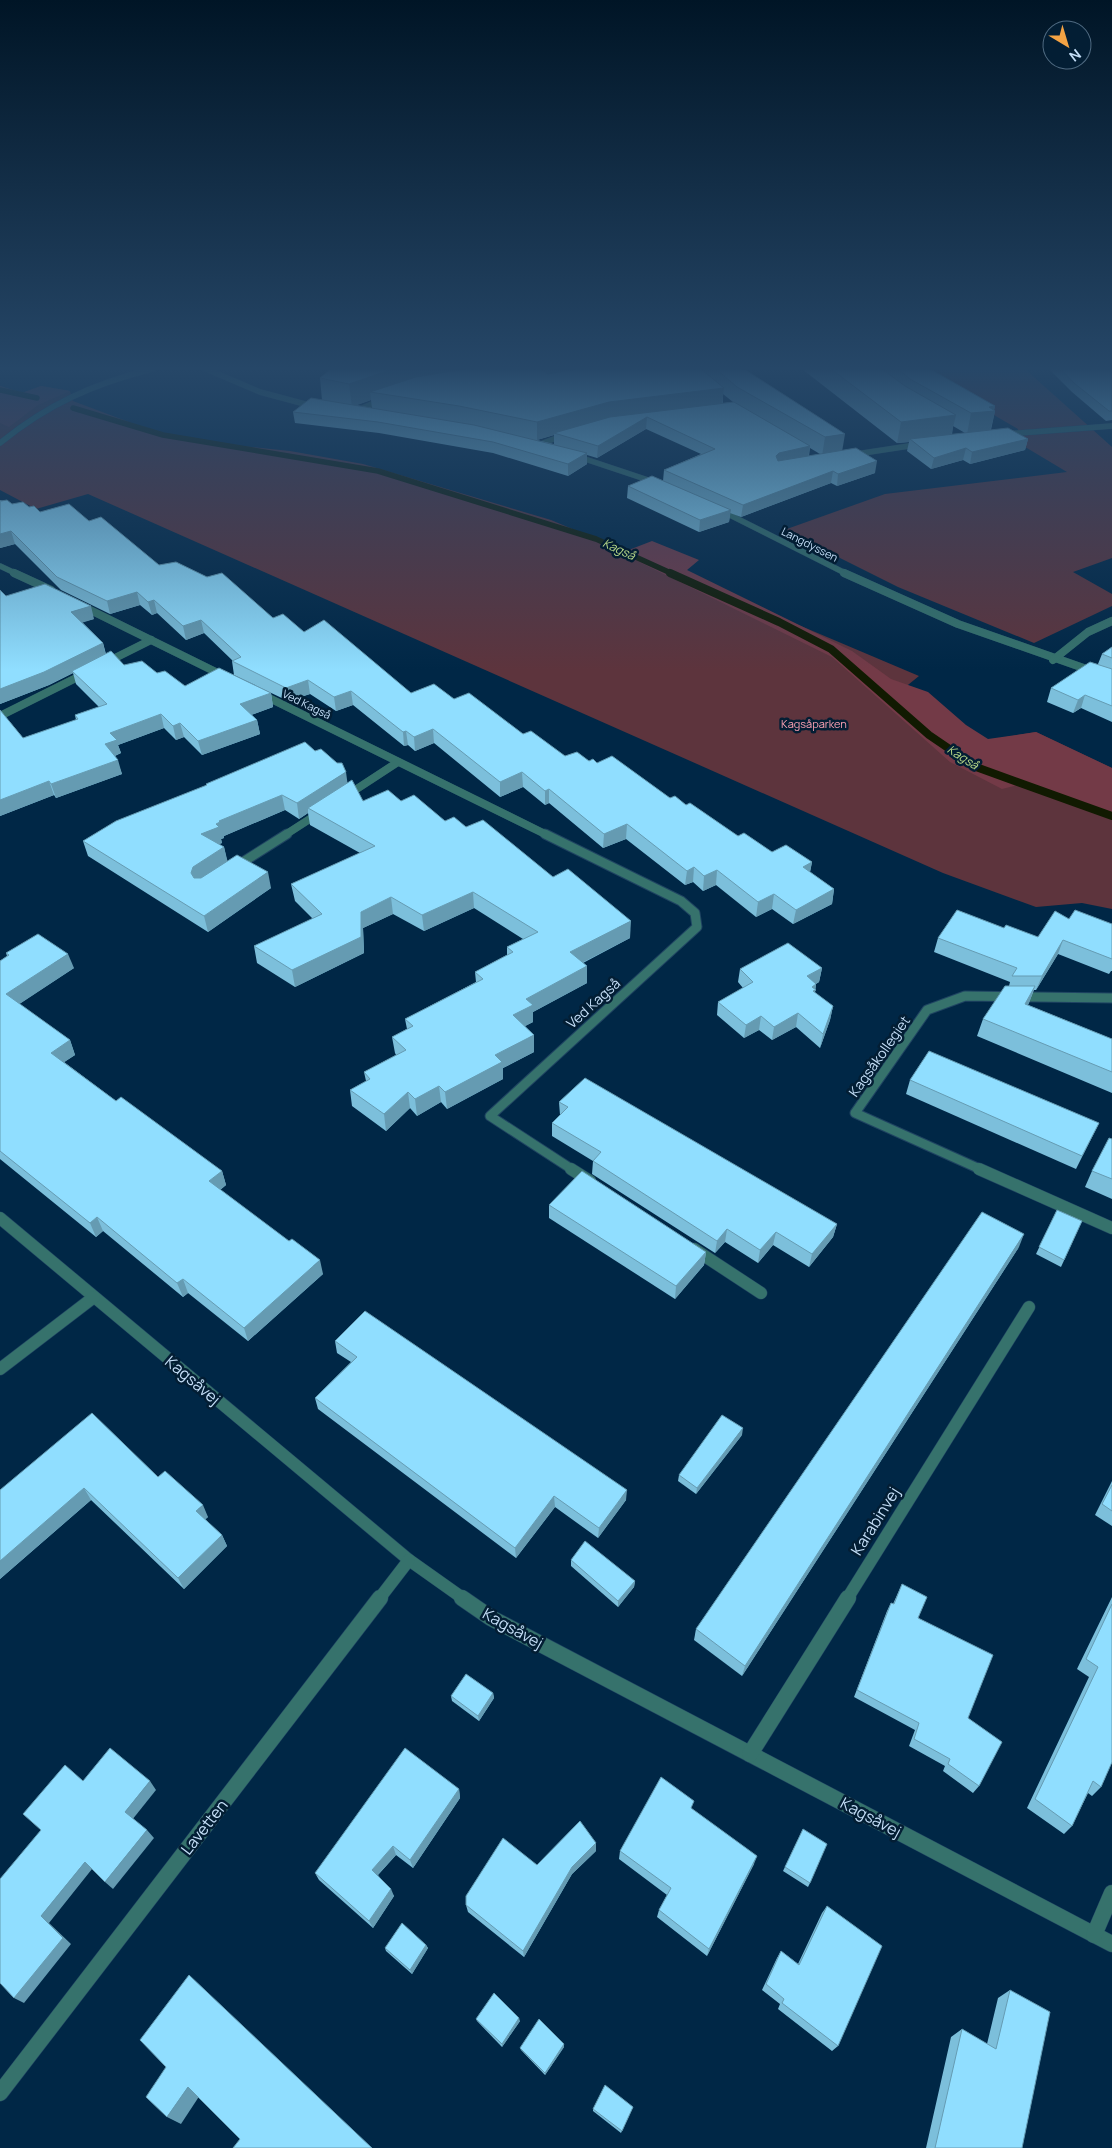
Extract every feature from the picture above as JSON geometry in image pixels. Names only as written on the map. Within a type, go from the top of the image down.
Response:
[{"type":"street","points":[[614,469],[665,486]]},
{"type":"street","name":"Langdyssen","points":[[711,506],[884,591],[980,633],[1053,660],[1112,678]]},
{"type":"street","points":[[0,566],[62,596]]},
{"type":"street","points":[[71,600],[231,679]]},
{"type":"street","points":[[1053,660],[1088,632],[1112,621]]},
{"type":"street","points":[[0,716],[151,640]]},
{"type":"street","name":"Ved Kagså","points":[[248,688],[681,901],[695,913],[697,927],[490,1116],[594,1184]]},
{"type":"street","points":[[341,799],[398,762]]},
{"type":"street","points":[[226,873],[324,810]]},
{"type":"street","name":"Kagsåkollegiet","points":[[1112,998],[965,996],[927,1010],[855,1114],[1112,1228]]},
{"type":"street","name":"Kagsåvej","points":[[0,1218],[409,1560],[491,1618],[1112,1944]]},
{"type":"street","points":[[686,1244],[761,1293]]},
{"type":"street","points":[[0,1369],[94,1297]]},
{"type":"street","name":"Karabinvej","points":[[750,1754],[1029,1307]]},
{"type":"street","name":"Lavetten","points":[[0,2093],[409,1560]]},
{"type":"street","points":[[1094,1935],[1112,1892]]},
{"type":"green space","name":"Kagsåparken","points":[[0,469],[381,469],[551,520],[919,676],[898,693],[962,731],[988,740],[1036,732],[1112,768],[1112,909],[1082,903],[1036,907],[943,873],[88,494],[36,509],[0,490]]},
{"type":"green space","points":[[1062,469],[1112,469],[1112,558],[1073,572],[1112,594],[1112,606],[1034,643],[898,587],[784,530],[885,494],[1067,472]]},
{"type":"shaded area","points":[[652,541],[699,560],[687,570],[852,651],[891,679],[928,692],[966,725],[988,739],[1036,732],[1112,768],[1112,812],[1022,784],[1002,789],[950,762],[832,657],[621,553]]},
{"type":"building","points":[[852,469],[838,474],[833,471],[743,505],[664,470]]},
{"type":"building","points":[[652,476],[731,510],[700,520],[628,486]]},
{"type":"building","points":[[0,500],[7,500],[12,504],[23,502],[29,507],[34,506],[40,512],[69,504],[89,521],[101,517],[159,565],[176,562],[207,577],[222,573],[273,618],[283,614],[304,632],[324,620],[411,693],[434,684],[454,699],[469,693],[523,734],[531,731],[565,756],[577,752],[589,761],[593,759],[597,763],[612,756],[670,798],[675,796],[686,805],[690,803],[738,836],[744,833],[772,852],[786,845],[812,862],[803,867],[834,889],[796,910],[774,894],[758,902],[717,870],[704,876],[694,867],[687,871],[627,824],[604,834],[549,789],[545,791],[522,772],[500,782],[433,729],[414,737],[406,731],[403,732],[351,691],[334,697],[308,680],[286,688],[232,661],[241,657],[201,620],[183,626],[154,600],[148,602],[137,592],[107,601],[57,577],[11,531],[0,534]]},
{"type":"building","points":[[45,584],[91,606],[71,612],[103,643],[44,672],[0,689],[0,590],[6,596]]},
{"type":"building","points":[[1112,647],[1112,658],[1102,654]]},
{"type":"building","points":[[111,651],[124,665],[142,661],[157,673],[165,671],[185,686],[219,668],[271,693],[240,704],[257,720],[198,741],[180,723],[173,726],[161,714],[110,733],[117,740],[105,744],[118,760],[51,784],[49,781],[0,800],[0,710],[23,738],[78,719],[75,715],[107,704],[72,671]]},
{"type":"building","points":[[1090,662],[1112,669],[1112,706],[1085,695],[1078,700],[1051,688]]},
{"type":"building","points":[[305,742],[315,751],[321,749],[337,763],[342,763],[346,772],[297,803],[282,795],[219,821],[216,824],[219,827],[201,834],[224,847],[193,867],[191,873],[194,878],[201,878],[237,855],[268,872],[204,916],[83,841],[116,821],[207,785]]},
{"type":"building","points":[[352,780],[363,801],[388,790],[401,801],[414,795],[445,821],[454,817],[466,827],[483,820],[553,877],[568,869],[631,921],[570,952],[587,966],[526,999],[533,1005],[513,1015],[534,1035],[495,1055],[502,1062],[445,1092],[439,1086],[415,1099],[408,1092],[384,1114],[350,1090],[370,1079],[364,1072],[406,1050],[392,1037],[413,1026],[405,1019],[483,979],[475,972],[513,952],[507,947],[538,932],[473,892],[422,915],[391,897],[361,912],[361,937],[292,970],[254,946],[322,914],[291,884],[375,846],[308,808]]},
{"type":"building","points":[[957,910],[1004,928],[1006,925],[1038,937],[1055,911],[1069,919],[1075,910],[1112,924],[1112,959],[1063,940],[1042,976],[1012,976],[1017,968],[938,938]]},
{"type":"building","points":[[38,934],[68,954],[6,994],[70,1040],[51,1053],[116,1101],[121,1097],[222,1171],[209,1181],[289,1241],[292,1239],[320,1260],[244,1328],[183,1279],[177,1283],[97,1217],[90,1223],[0,1151],[0,961],[9,955],[6,953]]},
{"type":"building","points":[[788,943],[822,968],[807,976],[816,984],[812,987],[816,990],[813,991],[833,1006],[823,1034],[798,1013],[774,1027],[761,1016],[746,1025],[718,1002],[753,982],[740,969]]},
{"type":"building","points":[[1005,986],[1035,986],[1025,1004],[1112,1039],[1112,1072],[983,1019]]},
{"type":"building","points":[[929,1051],[1099,1123],[1082,1156],[910,1080]]},
{"type":"building","points":[[585,1078],[837,1224],[812,1254],[776,1232],[760,1250],[727,1229],[717,1241],[593,1161],[601,1152],[552,1123],[568,1107],[559,1102]]},
{"type":"building","points":[[1109,1138],[1112,1139],[1112,1179],[1092,1171]]},
{"type":"building","points":[[582,1171],[706,1252],[676,1286],[549,1205]]},
{"type":"building","points":[[1057,1210],[1082,1221],[1064,1260],[1039,1247]]},
{"type":"building","points":[[982,1212],[1024,1234],[745,1666],[696,1629]]},
{"type":"building","points":[[365,1311],[627,1490],[599,1528],[554,1496],[515,1548],[315,1398],[357,1357],[335,1341]]},
{"type":"building","points":[[92,1413],[158,1477],[165,1471],[203,1505],[196,1511],[222,1535],[178,1578],[84,1488],[0,1561],[0,1490]]},
{"type":"building","points":[[722,1415],[743,1428],[697,1488],[679,1475]]},
{"type":"building","points":[[1112,1485],[1112,1511],[1102,1504]]},
{"type":"building","points":[[585,1541],[635,1581],[618,1601],[571,1560]]},
{"type":"building","points":[[902,1584],[927,1597],[918,1618],[993,1655],[968,1718],[1002,1742],[979,1786],[948,1764],[950,1759],[914,1739],[919,1723],[857,1690],[891,1603],[894,1604]]},
{"type":"building","points":[[1112,1604],[1112,1762],[1101,1787],[1093,1781],[1072,1826],[1035,1799],[1098,1667],[1086,1659]]},
{"type":"building","points":[[466,1674],[493,1693],[478,1716],[451,1696]]},
{"type":"building","points":[[110,1748],[150,1781],[125,1812],[147,1830],[105,1882],[85,1862],[41,1916],[63,1938],[14,1998],[0,1983],[0,1879],[41,1830],[23,1814],[65,1765],[83,1781]]},
{"type":"building","points":[[405,1748],[459,1789],[410,1860],[393,1846],[372,1870],[391,1889],[369,1921],[315,1873]]},
{"type":"building","points":[[661,1777],[694,1801],[691,1808],[757,1856],[709,1949],[659,1910],[671,1888],[620,1851]]},
{"type":"building","points":[[580,1821],[596,1843],[572,1867],[523,1951],[466,1905],[466,1896],[503,1838],[537,1865]]},
{"type":"building","points":[[803,1829],[827,1844],[810,1883],[785,1867]]},
{"type":"building","points":[[827,1906],[882,1946],[838,2046],[782,2003],[784,1999],[766,1984],[781,1951],[799,1965]]},
{"type":"building","points":[[402,1923],[426,1945],[410,1970],[385,1948]]},
{"type":"building","points":[[189,1975],[372,2148],[233,2148],[240,2139],[188,2087],[167,2117],[146,2097],[166,2067],[140,2040]]},
{"type":"building","points":[[1010,1990],[1050,2012],[1022,2148],[935,2148],[962,2029],[996,2049]]},
{"type":"building","points":[[494,1993],[519,2018],[502,2044],[476,2019]]},
{"type":"building","points":[[539,2019],[564,2044],[545,2073],[520,2048]]},
{"type":"building","points":[[605,2085],[633,2107],[622,2131],[593,2109]]},
{"type":"waterway","name":"Kagså","points":[[367,469],[596,539],[673,574]]},
{"type":"waterway","name":"Kagså","points":[[670,573],[779,622],[831,649],[929,735],[976,767],[1112,816]]}]
